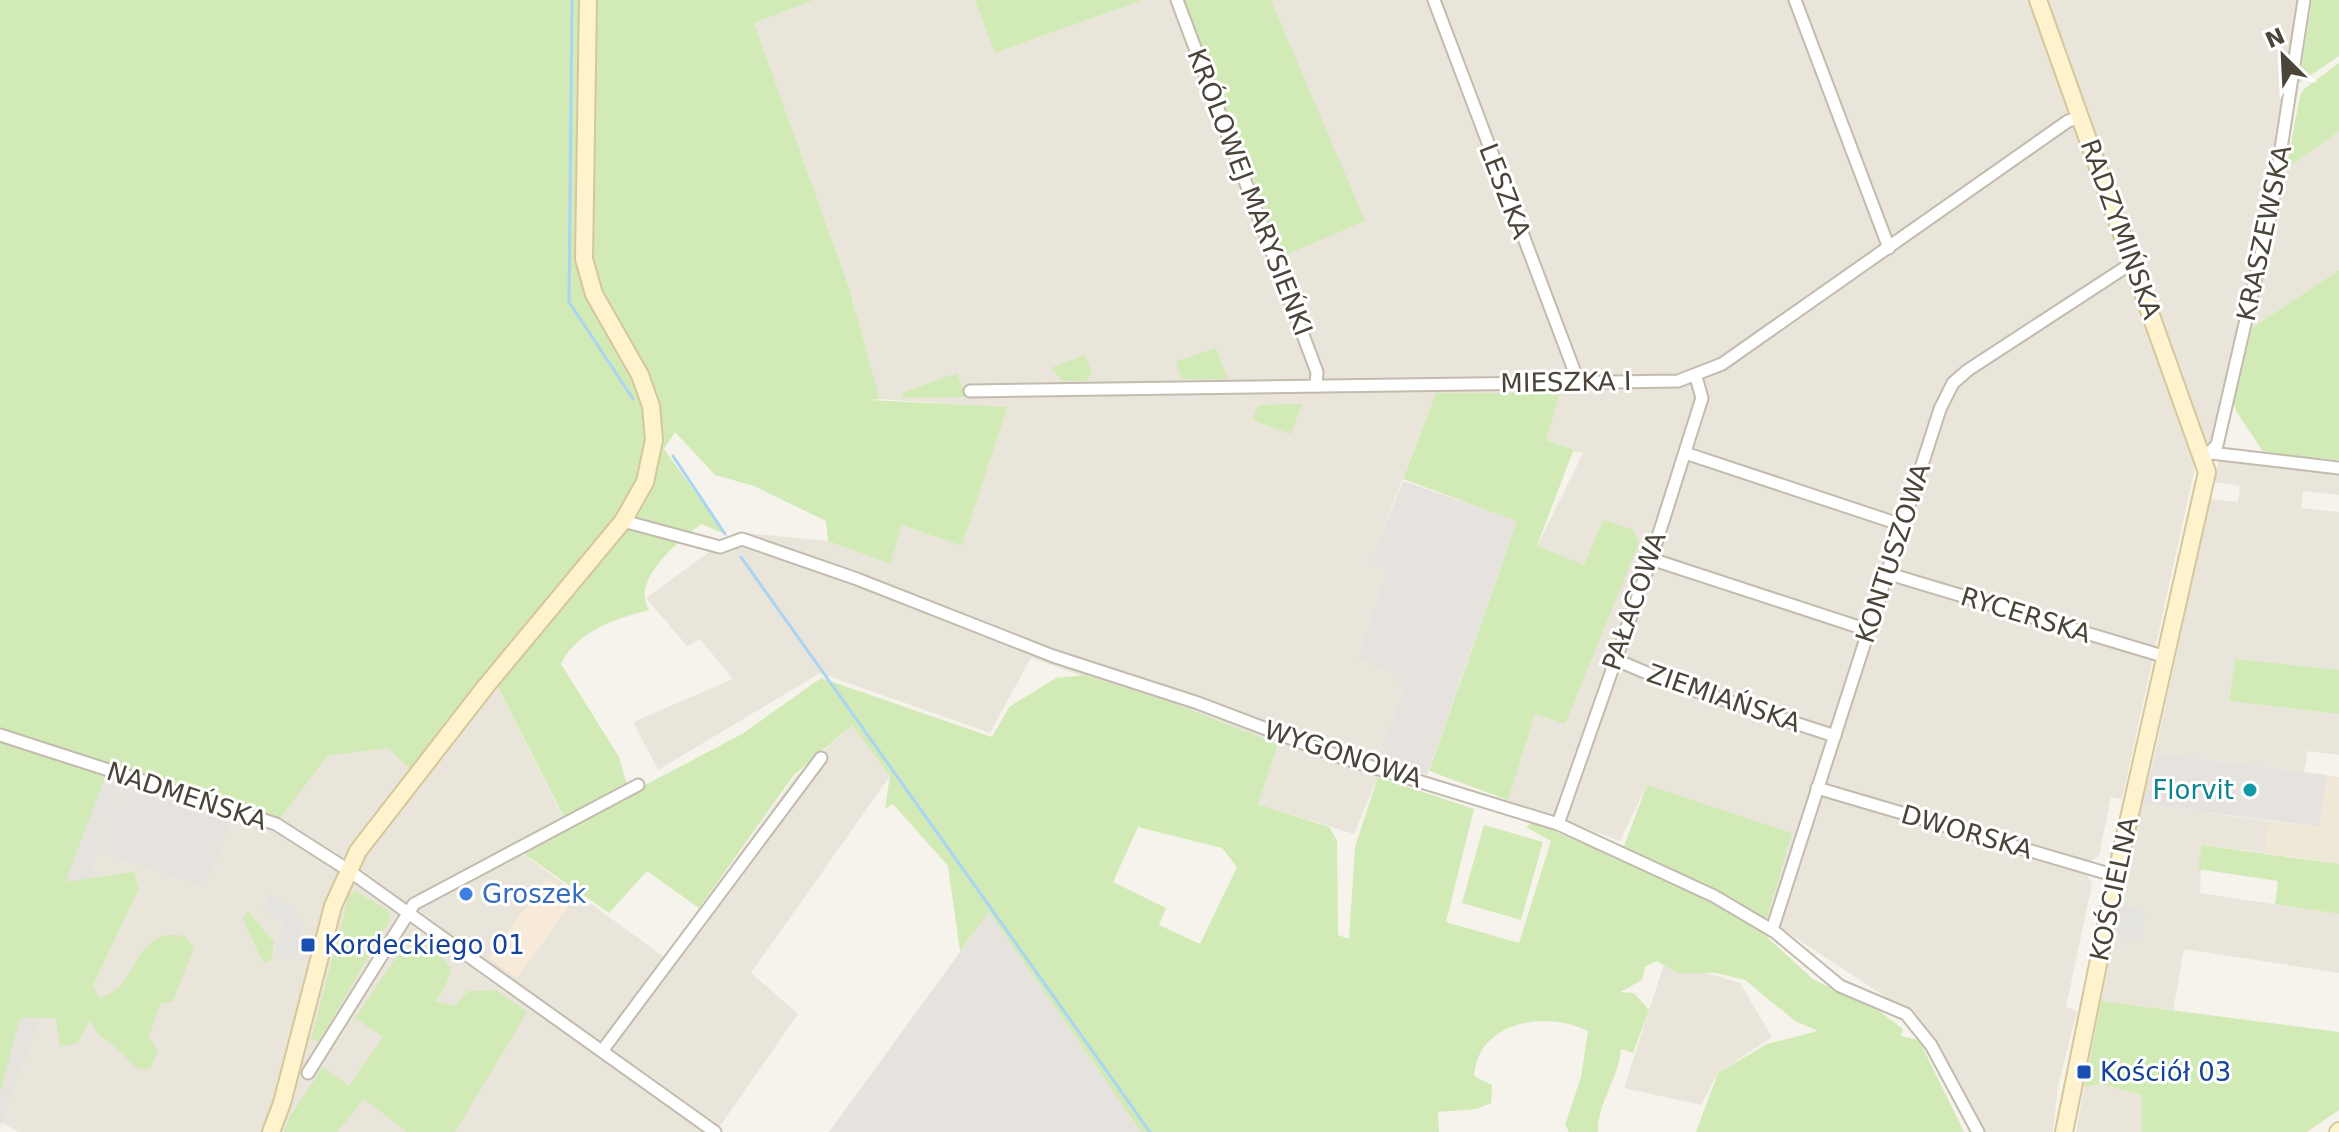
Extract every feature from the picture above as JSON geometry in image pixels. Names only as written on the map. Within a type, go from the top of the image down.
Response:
[{"type":"street","points":[[271,1132],[282,1103],[333,906],[348,870],[376,825],[623,521],[645,482],[654,429],[644,384],[594,294],[584,259],[588,0]]},
{"type":"street","name":"KRÓLOWEJ MARYSIEŃKI","points":[[1177,0],[1282,273],[1317,372],[1316,386]]},
{"type":"street","name":"LESZKA","points":[[1434,0],[1574,370],[1574,382]]},
{"type":"street","points":[[1795,0],[1889,248]]},
{"type":"street","name":"RADZYMIŃSKA","points":[[2038,0],[2132,263],[2207,456]]},
{"type":"street","name":"KRASZEWSKA","points":[[2207,456],[2217,445],[2272,207],[2304,0]]},
{"type":"street","name":"MIESZKA I","points":[[970,391],[1678,381],[1696,377],[1722,364],[2068,121],[2081,117]]},
{"type":"street","name":"KONTUSZOWA","points":[[1772,930],[1940,409],[1953,383],[1992,353],[2132,263]]},
{"type":"street","name":"PAŁACOWA","points":[[1558,824],[1651,559],[1702,398],[1696,377]]},
{"type":"street","points":[[1685,453],[1902,525]]},
{"type":"street","points":[[2207,456],[2339,468]]},
{"type":"street","name":"KOŚCIELNA","points":[[2064,1132],[2116,876],[2205,484],[2207,456]]},
{"type":"street","name":"WYGONOWA","points":[[623,521],[720,547],[742,539],[857,579],[1053,656],[1198,703],[1340,757],[1558,824],[1714,896],[1772,930],[1840,986],[1906,1014],[1931,1045],[1978,1132]]},
{"type":"street","points":[[1651,559],[1868,630]]},
{"type":"street","name":"RYCERSKA","points":[[1886,573],[2166,657]]},
{"type":"street","name":"ZIEMIAŃSKA","points":[[1614,659],[1666,681],[1835,736]]},
{"type":"street","name":"NADMEŃSKA","points":[[0,735],[276,824],[408,912],[715,1132]]},
{"type":"street","points":[[602,1051],[821,758]]},
{"type":"street","points":[[308,1073],[408,912],[438,890],[638,785]]},
{"type":"street","name":"DWORSKA","points":[[1817,788],[2116,876]]},
{"type":"shaded area","points":[[814,0],[975,0],[996,53],[1143,0],[1184,0],[1284,255],[1364,221],[1271,0],[2304,0],[2289,104],[2211,453],[2195,467],[2122,799],[2111,797],[2099,856],[2092,860],[2088,877],[2092,884],[2066,1007],[2077,1011],[2058,1087],[2053,1132],[1985,1132],[1922,1021],[1767,919],[1792,833],[1647,785],[1620,841],[1508,800],[1535,714],[1565,724],[1584,566],[1537,546],[1583,453],[1546,440],[1560,393],[1436,393],[1369,565],[1386,571],[1357,659],[1403,676],[1404,690],[1376,760],[1378,777],[1354,834],[1258,804],[1278,744],[1031,658],[990,733],[820,673],[658,770],[633,722],[733,679],[700,639],[687,646],[646,598],[737,532],[828,541],[889,564],[902,525],[962,546],[1008,408],[880,399],[849,286],[754,23]]},
{"type":"shaded area","points":[[2339,131],[2339,270],[2252,328],[2286,169]]},
{"type":"shaded area","points":[[2219,459],[2339,474],[2339,495],[2303,491],[2301,508],[2339,512],[2339,670],[2235,660],[2229,701],[2339,714],[2339,755],[2308,751],[2304,772],[2155,753],[2210,499],[2238,502],[2240,486],[2214,482]]},
{"type":"shaded area","points":[[1403,481],[1517,520],[1427,775],[1376,760],[1404,690],[1399,688],[1402,676],[1357,659],[1386,571],[1369,565]]},
{"type":"shaded area","points":[[490,671],[567,825],[519,851],[664,957],[795,777],[852,725],[890,776],[751,973],[798,1014],[716,1132],[19,1132],[0,1122],[20,1018],[56,1018],[93,985],[139,889],[65,883],[108,770],[276,824],[326,756],[388,748],[412,771]]},
{"type":"shaded area","points":[[0,744],[121,786],[0,1127]]},
{"type":"shaded area","points":[[2155,753],[2327,775],[2320,827],[2142,804]]},
{"type":"shaded area","points":[[2327,775],[2339,777],[2339,864],[2265,853],[2269,821],[2320,827]]},
{"type":"shaded area","points":[[123,785],[230,821],[206,887],[100,852]]},
{"type":"shaded area","points":[[2142,804],[2269,821],[2265,853],[2202,845],[2200,893],[2339,914],[2339,973],[2184,949],[2173,1010],[2101,1001]]},
{"type":"shaded area","points":[[547,878],[575,898],[517,978],[489,958]]},
{"type":"shaded area","points":[[271,894],[293,907],[302,922],[303,932],[292,961],[275,953],[284,925],[262,909]]},
{"type":"shaded area","points":[[2120,906],[2146,911],[2141,940],[2115,935]]},
{"type":"shaded area","points":[[989,912],[1141,1132],[829,1132]]},
{"type":"shaded area","points":[[1665,961],[1740,983],[1772,1037],[1718,1073],[1701,1105],[1624,1088]]},
{"type":"shaded area","points":[[2101,1084],[2142,1095],[2142,1132],[2076,1132],[2084,1087]]},
{"type":"green space","points":[[0,0],[814,0],[754,23],[849,287],[880,399],[870,400],[1008,407],[962,546],[902,525],[890,564],[828,541],[826,521],[754,486],[715,475],[675,432],[664,449],[725,534],[701,524],[669,551],[651,574],[645,598],[649,610],[598,628],[577,643],[561,664],[619,757],[627,785],[565,819],[490,671],[412,771],[388,748],[327,756],[276,824],[108,770],[65,882],[134,872],[139,889],[93,985],[99,998],[122,983],[144,949],[154,941],[167,936],[185,936],[194,948],[173,1001],[160,1004],[149,1036],[158,1051],[150,1069],[134,1066],[100,1036],[90,1019],[78,1043],[60,1047],[56,1018],[20,1018],[0,1093]]},
{"type":"green space","points":[[975,0],[1143,0],[995,53]]},
{"type":"green space","points":[[1184,0],[1271,0],[1365,221],[1283,256]]},
{"type":"green space","points":[[2312,0],[2339,0],[2339,56],[2299,83]]},
{"type":"green space","points":[[2339,63],[2339,131],[2286,169],[2300,96],[2304,89]]},
{"type":"green space","points":[[2339,270],[2339,460],[2264,453],[2236,411],[2234,403],[2252,328]]},
{"type":"green space","points":[[1216,348],[1228,379],[1182,379],[1176,362]]},
{"type":"green space","points":[[1085,355],[1092,373],[1086,381],[1063,381],[1051,368]]},
{"type":"green space","points":[[957,373],[966,397],[904,398],[902,393]]},
{"type":"green space","points":[[1436,393],[1560,393],[1546,440],[1583,453],[1573,451],[1537,546],[1584,565],[1603,520],[1633,530],[1639,543],[1565,724],[1535,714],[1508,800],[1429,771],[1517,521],[1403,479]]},
{"type":"green space","points":[[1302,404],[1291,434],[1252,420],[1259,405]]},
{"type":"green space","points":[[2235,659],[2339,670],[2339,714],[2229,701]]},
{"type":"green space","points":[[1085,675],[1175,704],[1278,744],[1258,804],[1329,827],[1337,840],[1338,935],[1349,939],[1355,847],[1378,777],[1474,809],[1446,922],[1519,943],[1551,841],[1526,827],[1533,822],[1582,843],[1624,846],[1647,785],[1792,833],[1767,919],[1757,928],[1814,980],[1875,1008],[1903,1029],[1901,1036],[1919,1040],[1964,1132],[1696,1132],[1718,1073],[1767,1044],[1818,1031],[1795,1021],[1745,980],[1717,973],[1678,973],[1657,961],[1645,967],[1642,980],[1620,992],[1634,993],[1649,1010],[1633,1053],[1621,1049],[1601,1111],[1598,1132],[1569,1132],[1565,1125],[1581,1077],[1588,1031],[1553,1021],[1517,1025],[1501,1032],[1488,1043],[1478,1057],[1474,1076],[1492,1085],[1491,1103],[1476,1109],[1438,1112],[1439,1132],[1141,1132],[989,912],[960,951],[948,866],[893,804],[885,809],[890,776],[852,725],[793,776],[699,908],[647,871],[609,913],[520,851],[742,734],[821,678],[992,737],[1009,707],[1056,678]],"holes":[[[1138,827],[1222,848],[1237,867],[1200,944],[1159,925],[1166,908],[1113,882]]]},
{"type":"green space","points":[[1484,825],[1543,842],[1521,920],[1462,903]]},
{"type":"green space","points":[[2202,845],[2339,864],[2339,914],[2275,904],[2278,881],[2198,869]]},
{"type":"green space","points":[[355,891],[389,911],[391,918],[319,1041],[311,1040],[349,895]]},
{"type":"green space","points":[[248,911],[274,942],[271,960],[267,963],[263,962],[243,919]]},
{"type":"green space","points":[[422,943],[436,949],[451,969],[445,987],[435,1001],[455,1006],[468,991],[496,990],[527,1012],[455,1132],[407,1132],[364,1099],[337,1132],[284,1132],[289,1118],[323,1067],[349,1086],[383,1037],[355,1018],[397,956]]},
{"type":"green space","points":[[2101,1001],[2339,1032],[2339,1110],[2307,1132],[2142,1132],[2142,1095],[2101,1084],[2084,1087]]},
{"type":"waterway","points":[[572,0],[569,302],[633,399]]},
{"type":"waterway","points":[[673,456],[725,534]]},
{"type":"waterway","points":[[741,557],[1150,1132]]},
{"type":"place","name":"Florvit","points":[[2250,790]]},
{"type":"place","name":"Groszek","points":[[466,894]]},
{"type":"place","name":"Kordeckiego 01","points":[[308,945]]},
{"type":"place","name":"Kościół 03","points":[[2084,1072]]}]
